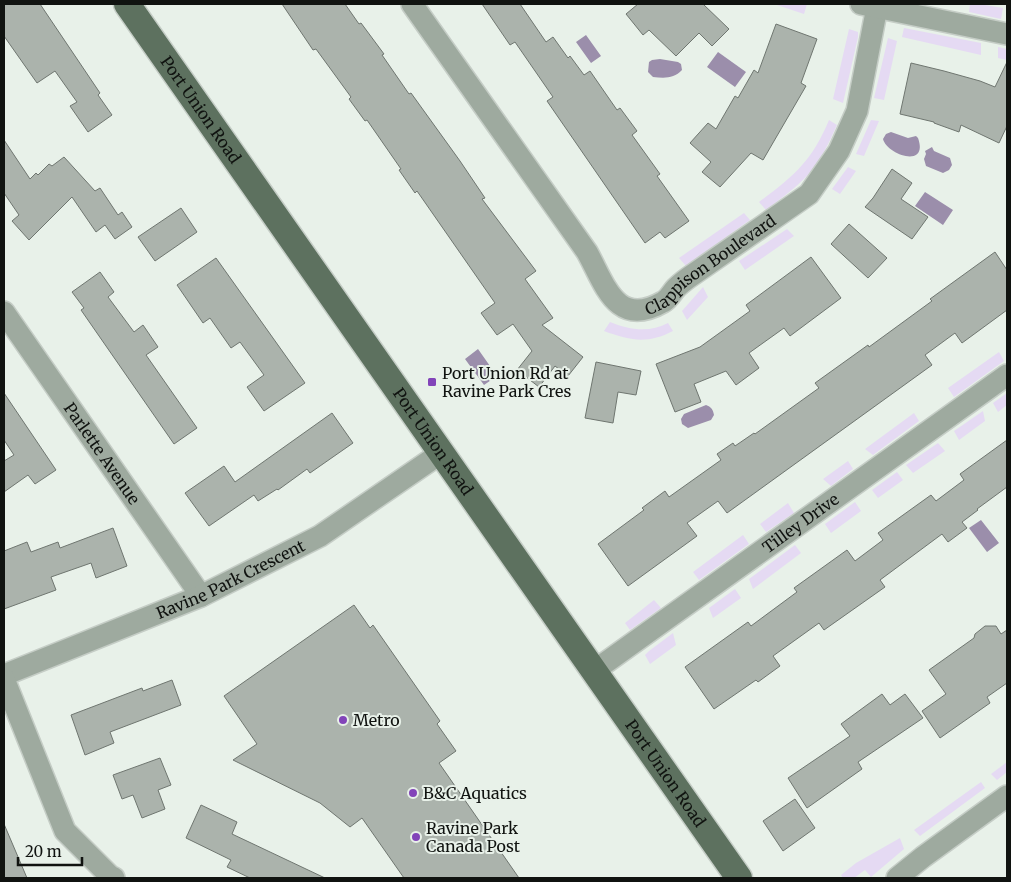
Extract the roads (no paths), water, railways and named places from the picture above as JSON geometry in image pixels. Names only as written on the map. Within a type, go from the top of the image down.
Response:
[{"type":"main road","name":"Port Union Road","points":[[127,4],[739,878]]},
{"type":"street","name":"Clappison Boulevard","points":[[412,4],[587,252],[602,279],[607,293],[618,304],[634,310],[651,308],[665,301],[688,278],[809,194],[839,151],[857,111],[869,6]]},
{"type":"street","points":[[869,6],[1007,34]]},
{"type":"street","name":"Parlette Avenue","points":[[4,312],[201,596]]},
{"type":"street","name":"Tilley Drive","points":[[594,671],[1007,375]]},
{"type":"street","name":"Ravine Park Crescent","points":[[4,675],[201,596],[320,536],[441,453]]},
{"type":"street","points":[[4,679],[65,831],[114,878]]},
{"type":"street","points":[[897,878],[1007,796]]},
{"type":"place","name":"Port Union Rd at Ravine Park Cres","points":[[432,382]]},
{"type":"place","name":"Metro","points":[[343,720]]},
{"type":"place","name":"B&C Aquatics","points":[[413,793]]},
{"type":"place","name":"Ravine Park Canada Post","points":[[416,837]]}]
